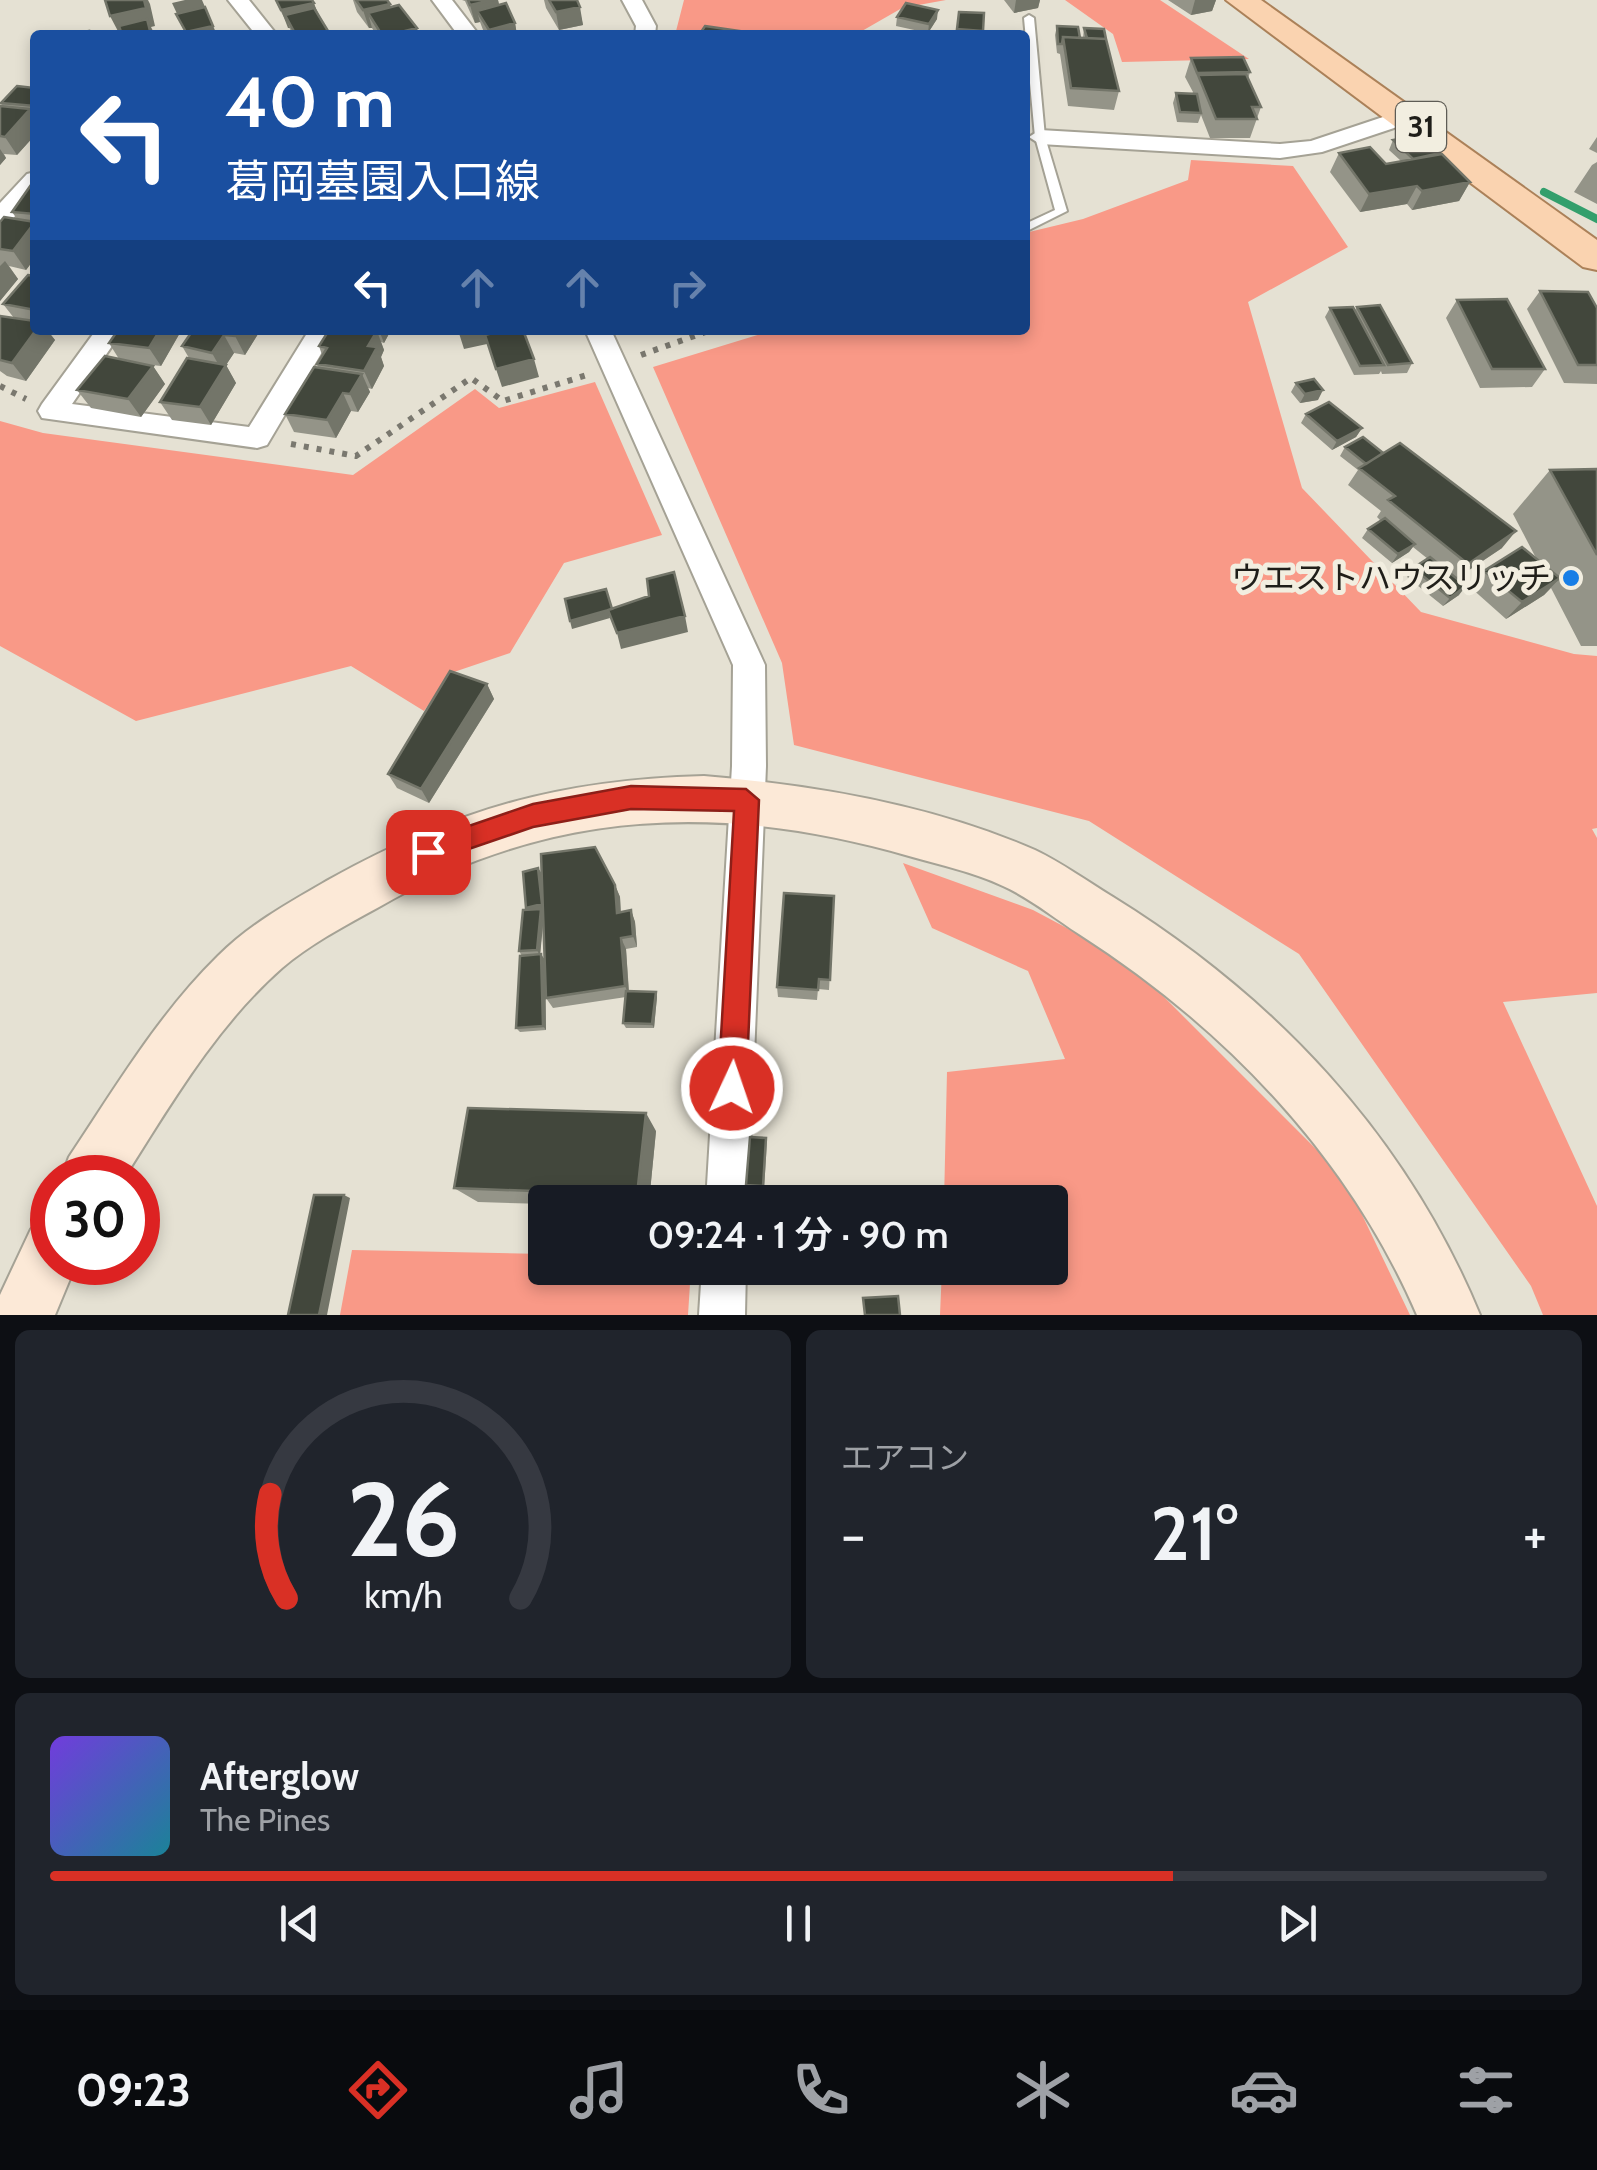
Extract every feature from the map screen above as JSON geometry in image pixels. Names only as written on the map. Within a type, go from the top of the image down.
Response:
[{"type":"main road","name":"31","points":[[1241,0],[1407,116],[1597,258]]},
{"type":"street","points":[[238,0],[264,30]]},
{"type":"street","points":[[442,0],[464,30]]},
{"type":"street","points":[[632,0],[646,30]]},
{"type":"street","points":[[1033,136],[1280,151],[1314,147],[1407,116]]},
{"type":"street","points":[[0,218],[30,185]]},
{"type":"street","points":[[106,335],[52,411],[257,438],[319,335]]},
{"type":"street","points":[[600,335],[749,665],[728,1185]]},
{"type":"street","points":[[105,1155],[177,1046],[262,951],[380,876],[452,840],[533,816],[631,798],[746,800],[871,820],[1020,869],[1168,961],[1288,1068],[1376,1180],[1438,1285],[1449,1315]]},
{"type":"street","points":[[22,1315],[36,1285]]},
{"type":"street","points":[[722,1315],[723,1285]]},
{"type":"lane","points":[[1029,18],[1029,30]]},
{"type":"lane","points":[[1030,48],[1033,136],[1062,212],[1030,226]]},
{"type":"path","points":[[283,443],[356,456],[471,378],[503,400],[615,366],[697,335]]},
{"type":"shaded area","points":[[684,0],[946,0],[902,8],[864,30],[676,30]]},
{"type":"shaded area","points":[[1065,0],[1160,0],[1249,59],[1122,62],[1113,34]]},
{"type":"shaded area","points":[[1191,160],[1293,166],[1348,247],[1248,302],[1302,488],[1421,612],[1574,654],[1597,656],[1597,828],[1592,829],[1597,838],[1597,993],[1503,1002],[1597,1206],[1597,1315],[1543,1315],[1531,1286],[1299,954],[1089,821],[794,745],[782,663],[653,367],[758,335],[1030,335],[1030,232],[1083,219],[1188,180]]},
{"type":"shaded area","points":[[595,382],[662,535],[564,563],[510,653],[451,673],[424,711],[351,666],[136,721],[0,646],[0,421],[43,433],[353,475],[475,389],[499,408]]},
{"type":"shaded area","points":[[903,863],[1033,910],[1127,960],[1344,1177],[1410,1315],[940,1315],[941,1285],[1068,1285],[1068,1185],[944,1185],[947,1072],[1065,1059],[1028,971],[932,928]]},
{"type":"shaded area","points":[[352,1250],[528,1254],[528,1285],[690,1285],[688,1315],[340,1315]]},
{"type":"building","points":[[105,0],[144,0],[146,8],[110,16]]},
{"type":"building","points":[[276,0],[312,0],[314,3],[281,10]]},
{"type":"building","points":[[356,0],[387,0],[390,4],[363,10]]},
{"type":"building","points":[[549,0],[577,0],[580,7],[556,12]]},
{"type":"building","points":[[506,3],[515,23],[489,30],[477,11]]},
{"type":"building","points":[[906,3],[938,10],[929,24],[897,17]]},
{"type":"building","points":[[399,5],[417,28],[379,30],[368,13]]},
{"type":"building","points":[[205,7],[213,26],[185,30],[176,14]]},
{"type":"building","points":[[314,8],[327,30],[293,30],[285,15]]},
{"type":"building","points":[[959,12],[984,13],[983,30],[957,29]]},
{"type":"building","points":[[147,19],[150,30],[120,30],[119,26]]},
{"type":"building","points":[[1057,26],[1078,27],[1080,38],[1063,37],[1062,44],[1058,44]]},
{"type":"building","points":[[1084,28],[1104,29],[1106,39],[1087,38]]},
{"type":"building","points":[[1063,37],[1106,39],[1119,91],[1071,88]]},
{"type":"building","points":[[1243,57],[1250,72],[1197,73],[1191,58]]},
{"type":"building","points":[[1246,74],[1261,107],[1252,107],[1257,119],[1216,119],[1198,75]]},
{"type":"building","points":[[17,86],[30,87],[30,106],[1,103]]},
{"type":"building","points":[[1176,93],[1197,94],[1201,113],[1180,112]]},
{"type":"building","points":[[0,106],[30,109],[5,137],[0,136]]},
{"type":"building","points":[[1420,135],[1440,153],[1413,159],[1393,140]]},
{"type":"building","points":[[1370,147],[1386,164],[1442,154],[1470,182],[1422,191],[1417,186],[1369,194],[1339,153]]},
{"type":"building","points":[[30,186],[30,214],[12,212]]},
{"type":"building","points":[[4,217],[30,221],[30,229],[13,251],[0,249],[0,222]]},
{"type":"building","points":[[28,275],[30,275],[30,309],[3,304]]},
{"type":"building","points":[[1540,291],[1588,292],[1597,308],[1597,365],[1578,365]]},
{"type":"building","points":[[1507,299],[1545,369],[1492,369],[1457,300]]},
{"type":"building","points":[[1380,305],[1412,363],[1388,365],[1357,307]]},
{"type":"building","points":[[1353,307],[1384,365],[1360,366],[1330,308]]},
{"type":"building","points":[[0,316],[30,320],[32,335],[12,363],[0,360]]},
{"type":"building","points":[[115,335],[157,335],[149,348],[109,343]]},
{"type":"building","points":[[190,335],[224,335],[212,353],[182,346]]},
{"type":"building","points":[[326,335],[375,335],[368,346],[377,347],[364,371],[317,364],[327,348],[319,346]]},
{"type":"building","points":[[485,335],[525,335],[534,359],[496,369]]},
{"type":"building","points":[[105,356],[153,366],[128,399],[77,390]]},
{"type":"building","points":[[187,358],[226,365],[200,407],[160,402]]},
{"type":"building","points":[[314,367],[362,374],[350,394],[343,393],[327,420],[285,414]]},
{"type":"building","points":[[1314,379],[1323,390],[1305,394],[1296,383]]},
{"type":"building","points":[[1329,402],[1362,428],[1337,441],[1306,414]]},
{"type":"building","points":[[1363,437],[1383,453],[1366,464],[1345,447]]},
{"type":"building","points":[[1400,443],[1516,531],[1468,564],[1388,500],[1395,496],[1359,468]]},
{"type":"building","points":[[1597,469],[1597,555],[1550,470]]},
{"type":"building","points":[[1385,518],[1415,544],[1398,554],[1368,529]]},
{"type":"building","points":[[1522,547],[1560,578],[1522,602],[1484,571]]},
{"type":"building","points":[[1430,557],[1466,586],[1450,598],[1413,568]]},
{"type":"building","points":[[674,572],[685,616],[617,633],[608,610],[649,596],[647,579]]},
{"type":"building","points":[[606,589],[612,609],[570,621],[565,599]]},
{"type":"building","points":[[450,671],[487,684],[421,789],[388,774]]},
{"type":"building","points":[[595,847],[615,885],[617,913],[631,910],[633,936],[621,938],[625,986],[546,998],[541,854]]},
{"type":"building","points":[[538,868],[542,904],[526,908],[523,872]]},
{"type":"building","points":[[784,893],[834,896],[830,980],[819,979],[818,990],[777,987]]},
{"type":"building","points":[[541,909],[537,950],[519,951],[523,910]]},
{"type":"building","points":[[541,954],[543,1026],[516,1028],[520,956]]},
{"type":"building","points":[[626,991],[656,992],[652,1024],[623,1023]]},
{"type":"building","points":[[468,1108],[646,1113],[638,1185],[528,1185],[528,1191],[454,1188]]},
{"type":"building","points":[[750,1137],[766,1138],[763,1185],[746,1185]]},
{"type":"building","points":[[314,1195],[344,1195],[319,1315],[288,1315]]},
{"type":"building","points":[[898,1296],[900,1315],[865,1315],[863,1298]]},
{"type":"waterway","points":[[1544,192],[1597,219]]},
{"type":"place","name":"ウエストハウスリッチ","points":[[1571,578]]},
{"type":"route","points":[[428,852],[452,840],[533,816],[631,798],[746,800],[732,1088]]}]
